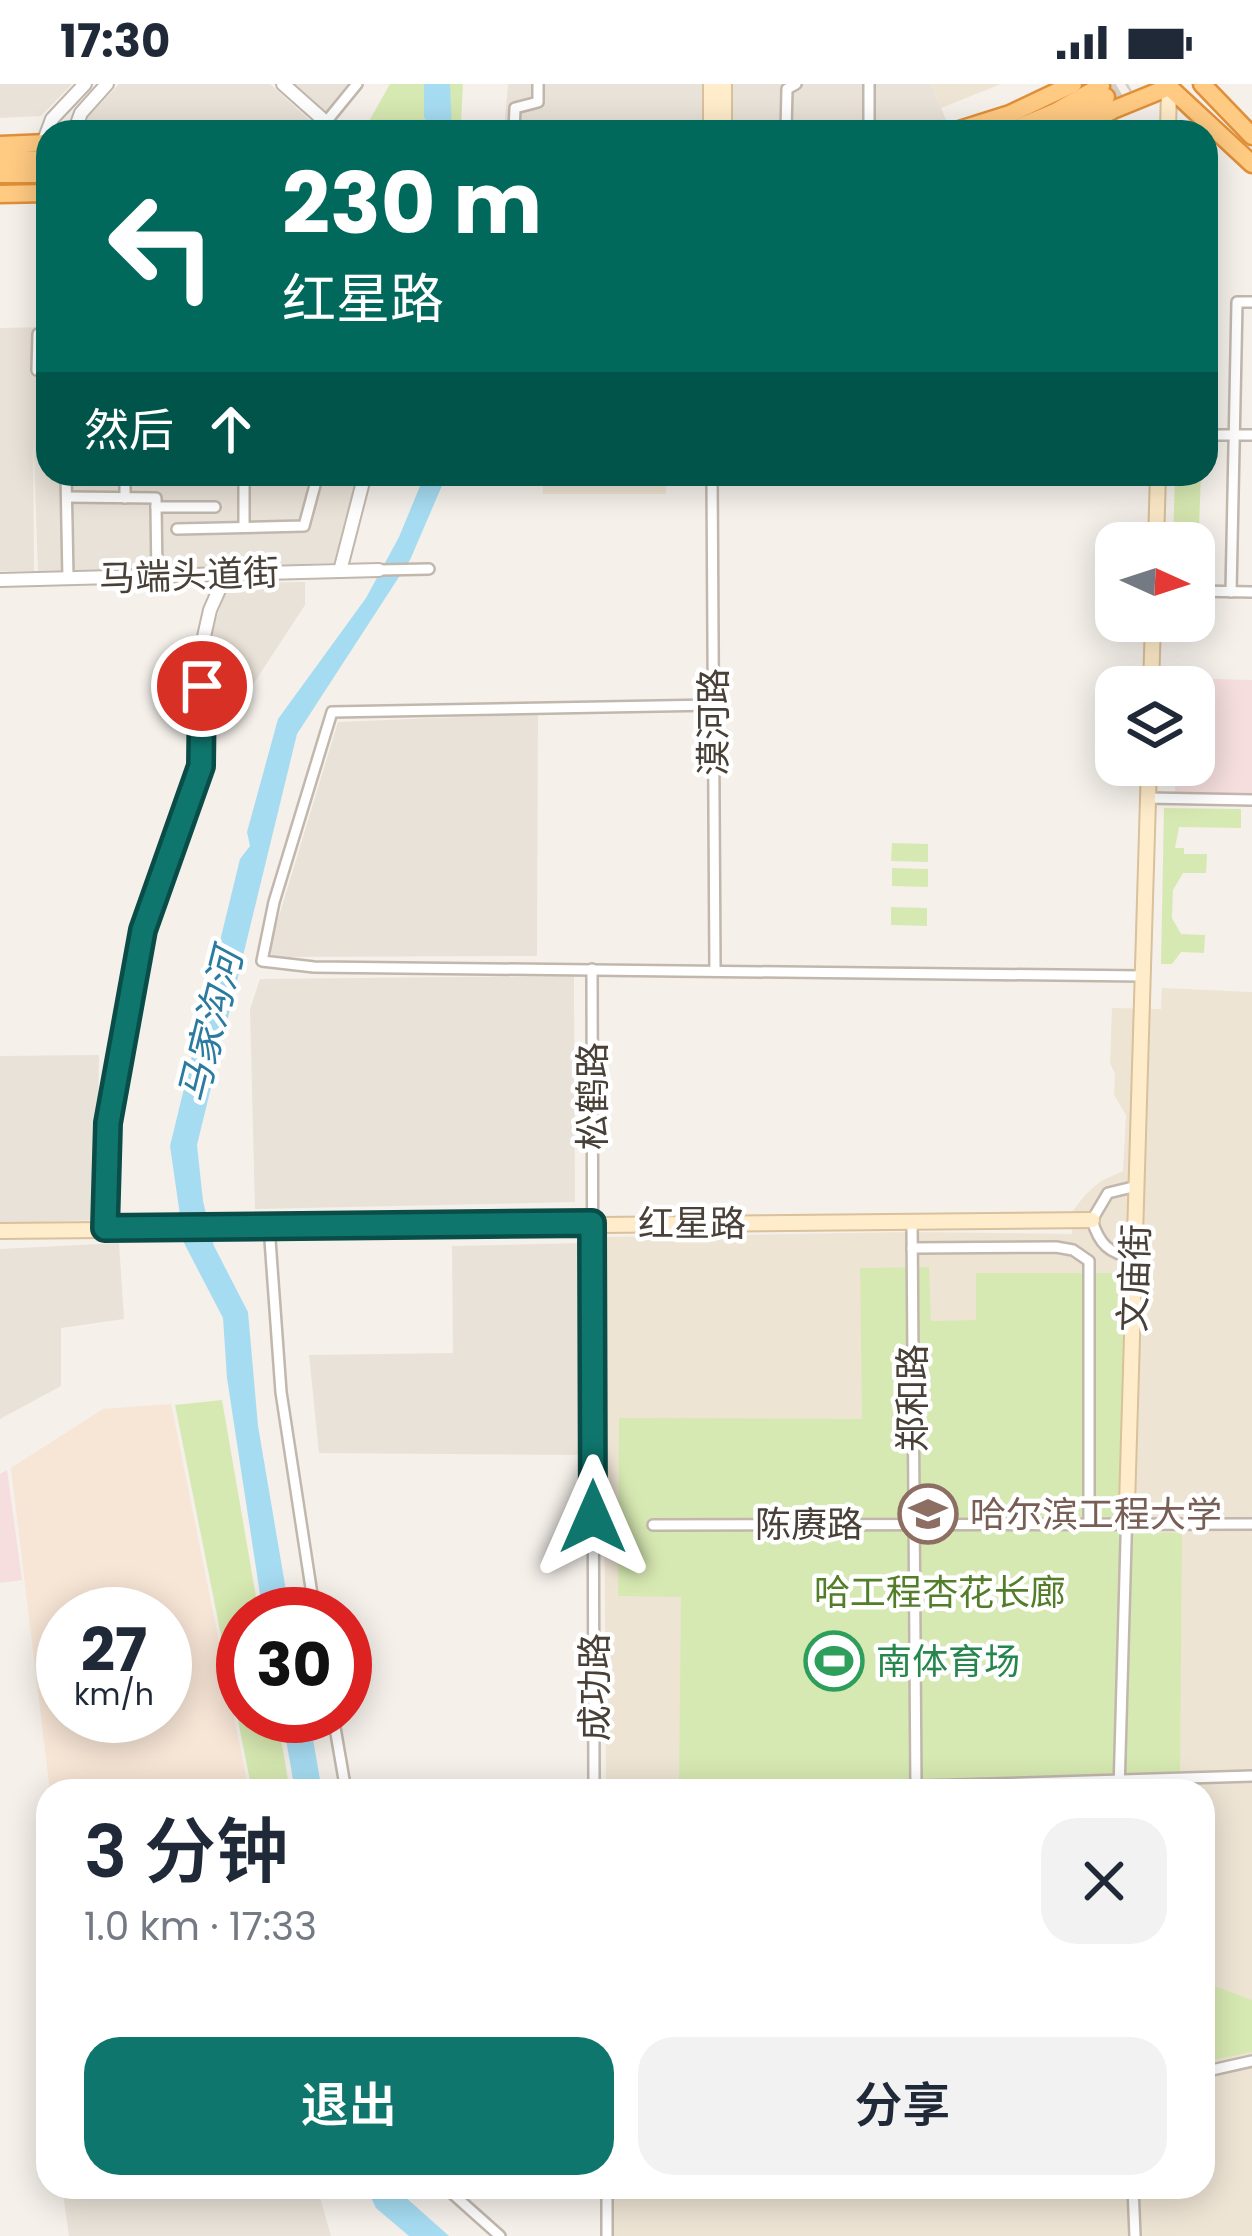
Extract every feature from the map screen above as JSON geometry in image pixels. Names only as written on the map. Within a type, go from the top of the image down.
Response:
[{"type":"highway","points":[[991,120],[1073,84]]},
{"type":"highway","points":[[1202,84],[1252,136]]},
{"type":"highway","points":[[1094,120],[1169,87],[1205,120]]},
{"type":"highway","points":[[1037,120],[1103,92]]},
{"type":"highway","points":[[1057,120],[1103,92]]},
{"type":"highway","points":[[1218,132],[1252,164]]},
{"type":"highway","points":[[0,145],[36,147]]},
{"type":"highway","points":[[0,160],[36,151]]},
{"type":"highway","points":[[0,174],[36,174]]},
{"type":"highway","points":[[0,194],[36,193]]},
{"type":"main road","points":[[711,84],[711,120]]},
{"type":"main road","points":[[724,84],[724,120]]},
{"type":"main road","points":[[1168,120],[1169,87]]},
{"type":"main road","points":[[1157,522],[1158,486]]},
{"type":"main road","name":"文庙街","points":[[1127,1504],[1148,786]]},
{"type":"main road","name":"红星路","points":[[0,1232],[1092,1220]]},
{"type":"street","points":[[52,120],[85,84]]},
{"type":"street","points":[[78,120],[107,84]]},
{"type":"street","points":[[283,84],[323,120]]},
{"type":"street","points":[[335,120],[357,84]]},
{"type":"street","points":[[514,120],[515,108],[538,101],[538,84]]},
{"type":"street","points":[[786,120],[787,89],[796,84]]},
{"type":"street","points":[[869,84],[869,120]]},
{"type":"street","points":[[1231,592],[1237,302],[1252,302]]},
{"type":"street","points":[[1218,435],[1252,435]]},
{"type":"street","points":[[67,486],[68,578]]},
{"type":"street","points":[[125,486],[125,498]]},
{"type":"street","points":[[244,486],[244,527]]},
{"type":"street","points":[[177,529],[304,526],[315,486]]},
{"type":"street","points":[[340,571],[362,486]]},
{"type":"street","name":"漠河路","points":[[712,486],[715,970]]},
{"type":"street","points":[[67,497],[156,498],[157,576]]},
{"type":"street","points":[[156,507],[215,507]]},
{"type":"street","points":[[379,570],[423,569]]},
{"type":"street","name":"马端头道街","points":[[0,580],[379,570]]},
{"type":"street","points":[[105,1228],[108,1123],[143,930],[201,766],[202,650],[210,610],[226,574]]},
{"type":"street","points":[[1215,592],[1252,592]]},
{"type":"street","points":[[713,705],[332,712],[280,882],[262,961],[314,967],[1143,976]]},
{"type":"street","points":[[1148,798],[1252,800]]},
{"type":"street","name":"松鹤路","points":[[592,969],[592,1223]]},
{"type":"street","points":[[1135,1258],[1111,1252],[1098,1240],[1092,1220],[1108,1193],[1137,1186]]},
{"type":"street","name":"郑和路","points":[[912,1221],[916,1779]]},
{"type":"street","name":"成功路","points":[[592,1223],[595,1779]]},
{"type":"street","points":[[269,1226],[281,1392],[311,1587]]},
{"type":"street","points":[[912,1247],[1056,1247],[1073,1250],[1089,1261],[1089,1524]]},
{"type":"street","name":"文庙街","points":[[1119,1779],[1127,1504]]},
{"type":"street","name":"陈赓路","points":[[653,1525],[1252,1524]]},
{"type":"street","points":[[338,1743],[344,1779]]},
{"type":"street","points":[[1208,1779],[1252,1776]]},
{"type":"street","points":[[1215,2069],[1252,2061]]},
{"type":"street","points":[[458,2199],[500,2236]]},
{"type":"street","points":[[607,2236],[608,2199]]},
{"type":"street","points":[[1133,2199],[1135,2236]]},
{"type":"shaded area","points":[[0,84],[72,84],[41,116],[0,118]]},
{"type":"shaded area","points":[[119,84],[270,84],[309,120],[87,120]]},
{"type":"shaded area","points":[[289,84],[351,84],[325,116]]},
{"type":"shaded area","points":[[508,84],[931,84],[946,120],[505,120]]},
{"type":"shaded area","points":[[931,84],[1001,84],[941,108]]},
{"type":"shaded area","points":[[36,327],[36,424],[32,424],[36,424],[36,486],[355,486],[336,563],[38,572],[33,429],[34,571],[0,571],[0,328]]},
{"type":"shaded area","points":[[543,486],[666,486],[666,494],[543,494]]},
{"type":"shaded area","points":[[305,582],[305,605],[241,703],[211,705],[209,639],[229,583]]},
{"type":"shaded area","points":[[1215,679],[1252,680],[1252,794],[1175,793],[1175,786],[1215,786]]},
{"type":"shaded area","points":[[538,714],[537,956],[273,957],[269,949],[338,722]]},
{"type":"shaded area","points":[[574,976],[575,1202],[255,1209],[250,1009],[260,979]]},
{"type":"shaded area","name":"哈尔滨工程大学","points":[[1162,988],[1252,992],[1252,2236],[609,2236],[609,2199],[1215,2199],[1215,1779],[606,1779],[603,1237],[1072,1234],[1072,1212],[1085,1195],[1123,1171],[1126,1115],[1114,1095],[1112,1008],[1161,1009]]},
{"type":"shaded area","points":[[99,1055],[96,1220],[0,1223],[0,1056]]},
{"type":"shaded area","points":[[119,1243],[124,1319],[61,1328],[61,1386],[0,1419],[0,1249]]},
{"type":"shaded area","points":[[585,1243],[591,1455],[319,1453],[309,1355],[453,1353],[452,1246]]},
{"type":"shaded area","points":[[171,1404],[216,1627],[216,1743],[239,1743],[247,1779],[49,1779],[44,1743],[192,1743],[192,1587],[36,1587],[36,1675],[11,1468],[103,1409]]},
{"type":"shaded area","points":[[7,1470],[22,1580],[0,1583],[0,1474]]},
{"type":"shaded area","points":[[64,2199],[320,2199],[331,2236],[69,2236]]},
{"type":"green space","points":[[390,84],[463,84],[461,120],[370,120]]},
{"type":"green space","points":[[1175,486],[1201,486],[1199,522],[1174,522]]},
{"type":"green space","points":[[1164,808],[1241,809],[1241,828],[1179,827],[1175,848],[1184,848],[1184,854],[1207,854],[1206,873],[1183,873],[1173,890],[1172,918],[1181,934],[1205,935],[1204,953],[1181,952],[1172,964],[1161,964]]},
{"type":"green space","points":[[892,843],[928,844],[928,862],[891,861]]},
{"type":"green space","points":[[892,868],[928,869],[928,887],[892,886]]},
{"type":"green space","points":[[891,907],[927,908],[927,926],[891,925]]},
{"type":"green space","name":"哈工程杏花长廊","points":[[929,1267],[931,1321],[976,1320],[976,1273],[1125,1273],[1123,1532],[1182,1533],[1180,1779],[679,1779],[681,1597],[618,1596],[619,1418],[862,1419],[860,1268]]},
{"type":"green space","points":[[222,1400],[254,1587],[216,1587],[216,1611],[175,1405]]},
{"type":"green space","points":[[242,1743],[282,1743],[288,1779],[250,1779]]},
{"type":"green space","points":[[1215,1986],[1252,2000],[1252,2052],[1215,2060]]},
{"type":"water","points":[[424,84],[450,84],[452,120],[424,117]]},
{"type":"water","name":"马家沟河","points":[[420,486],[442,486],[410,560],[297,734],[197,1145],[214,1246],[248,1312],[258,1426],[285,1587],[259,1587],[227,1378],[223,1318],[184,1243],[170,1146],[240,859],[250,846],[247,832],[278,719],[366,598]]},
{"type":"water","points":[[287,1743],[314,1743],[320,1779],[293,1779]]},
{"type":"water","points":[[372,2199],[407,2199],[449,2236],[409,2236]]},
{"type":"tunnel","points":[[1106,97],[1128,84]]},
{"type":"place","name":"哈尔滨工程大学","points":[[928,1514]]},
{"type":"place","name":"南体育场","points":[[834,1661]]},
{"type":"route","points":[[202,686],[201,766],[143,930],[108,1123],[105,1228],[592,1223],[593,1517]]}]
